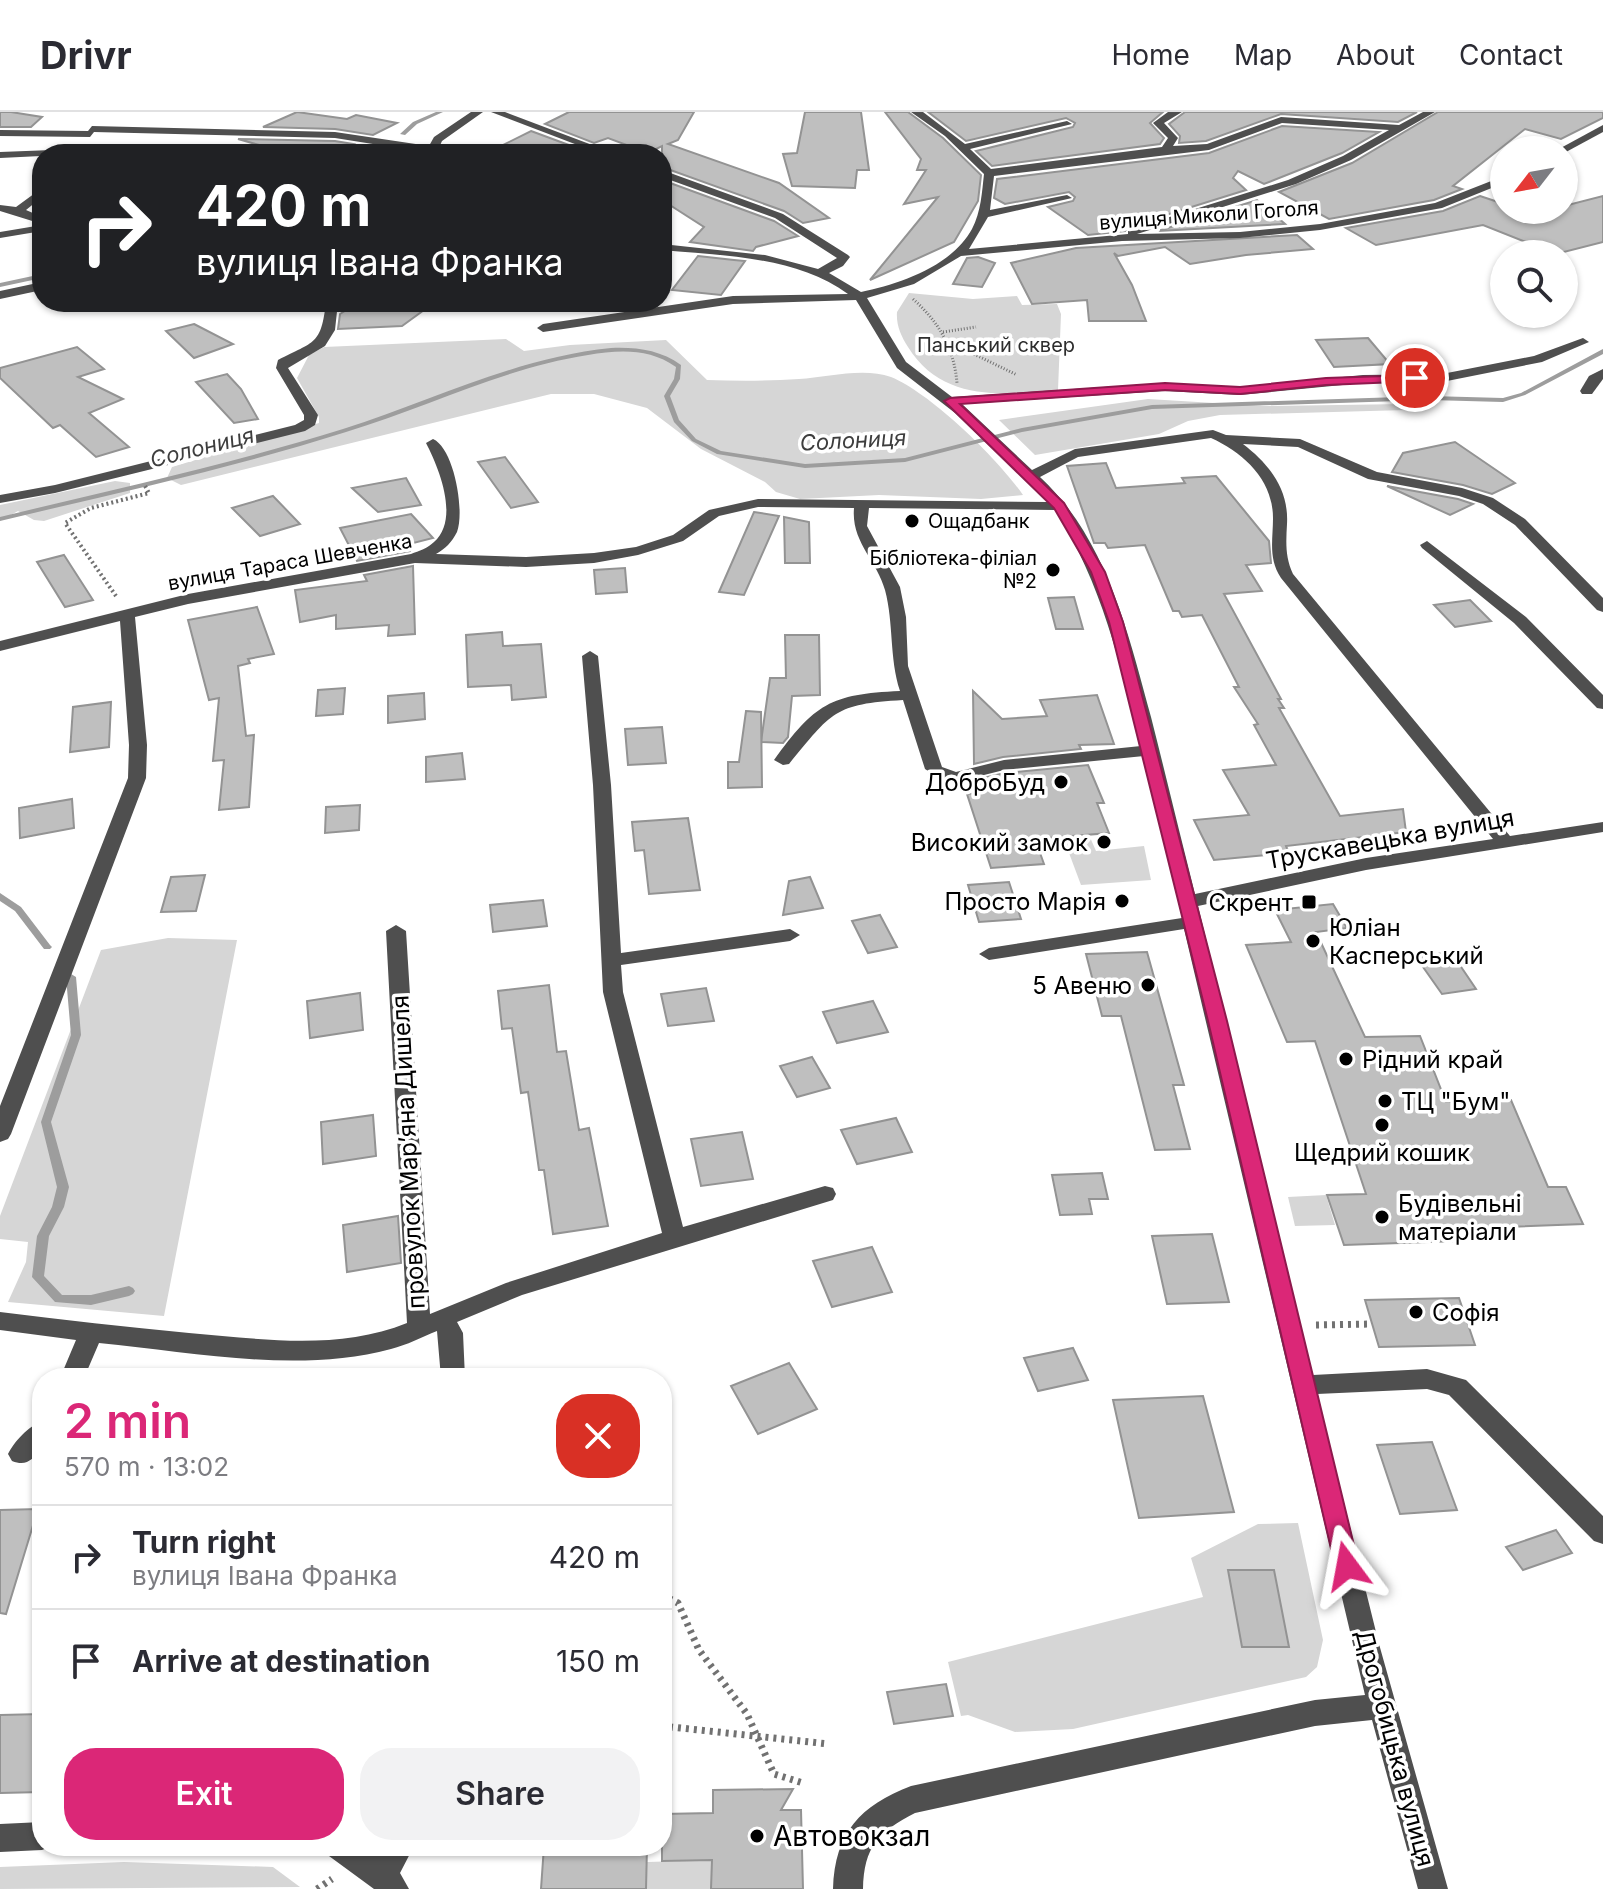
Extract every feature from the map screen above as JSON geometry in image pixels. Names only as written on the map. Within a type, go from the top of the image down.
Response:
[{"type":"street","points":[[436,144],[438,139],[478,112]]},
{"type":"street","points":[[496,112],[584,144]]},
{"type":"street","points":[[916,112],[964,147],[989,173]]},
{"type":"street","points":[[1166,150],[1173,138],[1158,123],[1177,112]]},
{"type":"street","points":[[1122,238],[1142,228],[1292,182],[1347,158],[1430,112]]},
{"type":"street","points":[[989,173],[1209,147],[1281,120],[1400,128]]},
{"type":"street","points":[[964,147],[1067,124]]},
{"type":"street","points":[[0,133],[220,126],[335,135],[386,144]]},
{"type":"street","points":[[83,144],[93,128]]},
{"type":"street","points":[[1578,141],[1603,128]]},
{"type":"street","points":[[0,155],[32,154]]},
{"type":"street","points":[[672,310],[761,297],[824,299],[859,296],[913,281],[958,253],[974,236],[984,215],[989,173]]},
{"type":"street","points":[[672,177],[779,216],[844,257],[839,264],[818,273]]},
{"type":"street","name":"вулиця Миколи Гоголя","points":[[958,253],[1122,238],[1240,235],[1333,225],[1438,206],[1490,185]]},
{"type":"street","points":[[984,215],[1067,198]]},
{"type":"street","points":[[18,211],[32,199]]},
{"type":"street","points":[[0,208],[32,217]]},
{"type":"street","points":[[0,235],[32,230]]},
{"type":"street","points":[[672,248],[751,258],[818,273],[859,296]]},
{"type":"street","points":[[0,295],[32,288]]},
{"type":"street","name":"Дрогобицька вулиця","points":[[859,296],[875,318],[895,360],[956,400],[1060,506],[1098,572],[1116,622],[1151,750],[1382,1706],[1435,1885]]},
{"type":"street","points":[[0,499],[68,486],[300,428],[310,422],[311,415],[282,368],[283,363],[321,343],[329,330],[331,312]]},
{"type":"street","points":[[543,328],[656,312]]},
{"type":"street","points":[[956,400],[1165,387],[1240,391],[1363,379],[1442,378],[1537,359],[1583,342]]},
{"type":"street","points":[[1587,391],[1594,379],[1603,373]]},
{"type":"street","points":[[1031,476],[1075,453],[1213,434],[1226,439],[1300,443],[1373,476],[1462,492],[1488,501],[1520,522],[1603,607]]},
{"type":"street","points":[[1226,439],[1259,466],[1277,493],[1280,517],[1278,557],[1286,575],[1505,842]]},
{"type":"street","points":[[415,558],[443,543],[450,525],[453,502],[446,465],[433,443]]},
{"type":"street","name":"вулиця Тараса Шевченка","points":[[0,646],[223,591],[415,558],[526,562],[594,558],[666,542],[714,513],[734,506],[758,503],[1060,506]]},
{"type":"street","points":[[862,505],[860,526],[897,602],[897,645],[908,695],[934,769],[942,775],[971,775],[1004,765],[1151,750]]},
{"type":"street","points":[[1427,545],[1520,620],[1603,704]]},
{"type":"street","points":[[0,1134],[137,778],[138,745],[127,614]]},
{"type":"street","points":[[590,656],[613,992],[674,1238]]},
{"type":"street","points":[[783,760],[825,711],[837,704],[863,698],[908,695]]},
{"type":"street","name":"Трускавецька вулиця","points":[[989,954],[1190,912],[1366,864],[1603,827]]},
{"type":"street","name":"провулок Марʼяна Дишеля","points":[[396,931],[419,1328],[514,1289],[825,1194]]},
{"type":"street","points":[[613,960],[790,935]]},
{"type":"street","points":[[442,1319],[451,1333],[453,1368]]},
{"type":"street","points":[[0,1321],[273,1350],[327,1350],[390,1340],[419,1328]]},
{"type":"street","points":[[76,1368],[91,1333]]},
{"type":"street","points":[[1305,1385],[1427,1379],[1457,1387],[1603,1533]]},
{"type":"street","points":[[21,1454],[32,1442]]},
{"type":"street","points":[[848,1889],[851,1855],[863,1830],[886,1812],[911,1800],[1315,1713],[1382,1706]]},
{"type":"street","points":[[0,1838],[32,1836]]},
{"type":"street","points":[[357,1856],[389,1882],[396,1856]]},
{"type":"path","points":[[895,288],[925,309],[943,332],[956,400]]},
{"type":"path","points":[[943,332],[976,327]]},
{"type":"path","points":[[946,340],[991,365],[1062,393]]},
{"type":"path","points":[[127,614],[101,570],[65,523],[69,516],[83,510],[149,493]]},
{"type":"path","points":[[1311,1325],[1372,1324]]},
{"type":"path","points":[[672,1600],[678,1603],[699,1650],[747,1714],[774,1774],[803,1783]]},
{"type":"path","points":[[672,1727],[829,1744]]},
{"type":"green space","name":"Панський сквер","points":[[909,293],[973,299],[1017,296],[1022,305],[1057,304],[1061,314],[1058,390],[1016,393],[975,391],[938,378],[922,365],[900,330],[897,312]]},
{"type":"green space","points":[[506,339],[524,351],[570,345],[666,340],[707,380],[788,380],[857,373],[891,377],[944,412],[998,464],[1023,495],[981,499],[879,495],[800,499],[776,492],[765,482],[701,449],[647,408],[594,394],[551,394],[181,485],[167,478],[172,467],[319,423],[319,417],[297,378],[309,355],[324,347]]},
{"type":"green space","points":[[1148,399],[1264,406],[1406,404],[1406,410],[1220,415],[1188,421],[1159,434],[1035,455],[999,420]]},
{"type":"green space","points":[[115,481],[130,483],[130,493],[44,521],[34,520],[18,511],[0,521],[0,505]]},
{"type":"green space","points":[[1089,835],[1096,851],[1144,846],[1151,880],[1081,885],[1063,837]]},
{"type":"green space","points":[[168,938],[237,940],[164,1316],[8,1302],[26,1262],[28,1242],[0,1239],[0,1216],[101,950]]},
{"type":"green space","points":[[1326,1195],[1335,1225],[1295,1226],[1288,1197]]},
{"type":"green space","points":[[1298,1523],[1323,1640],[1317,1667],[1306,1677],[1073,1729],[1015,1732],[968,1715],[961,1716],[948,1662],[1203,1597],[1191,1558],[1258,1524]]},
{"type":"green space","points":[[712,1860],[711,1889],[646,1889],[647,1862]]},
{"type":"green space","points":[[124,1862],[273,1867],[300,1887],[0,1889],[0,1867]]},
{"type":"building","points":[[0,112],[42,117],[31,127],[0,127]]},
{"type":"building","points":[[297,112],[347,119],[356,115],[397,123],[373,135],[335,129],[263,127]]},
{"type":"building","points":[[569,112],[694,112],[678,140],[668,144],[624,144],[608,138],[594,143],[545,124]]},
{"type":"building","points":[[805,112],[861,112],[869,170],[857,170],[855,188],[792,186],[783,154],[797,153]]},
{"type":"building","points":[[885,112],[908,112],[943,138],[981,175],[978,201],[954,242],[870,280],[938,197],[904,204],[926,170],[917,170],[921,159]]},
{"type":"building","points":[[928,112],[1163,112],[1150,123],[1164,138],[1160,144],[992,166],[976,151],[1073,127],[1075,123],[1066,118],[966,141]]},
{"type":"building","points":[[1185,112],[1417,112],[1398,122],[1281,114],[1206,141],[1179,143],[1180,136],[1169,124]]},
{"type":"building","points":[[1438,112],[1603,112],[1603,118],[1567,136],[1550,136],[1525,129],[1516,136],[1490,136],[1490,157],[1453,186],[1462,189],[1434,200],[1329,219],[1279,192],[1352,163]]},
{"type":"building","points":[[1282,126],[1379,132],[1342,153],[1264,184],[1238,171],[1233,178],[1246,190],[1127,227],[1125,231],[1088,235],[1048,207],[1073,201],[1075,197],[1069,192],[1005,204],[994,198],[997,179],[1209,153]]},
{"type":"building","points":[[531,131],[566,144],[505,144]]},
{"type":"building","points":[[238,139],[353,144],[256,144]]},
{"type":"building","points":[[672,145],[779,183],[829,218],[803,223],[784,211],[672,171]]},
{"type":"building","points":[[672,184],[774,221],[798,236],[756,247],[753,251],[690,242],[704,227],[672,206]]},
{"type":"building","points":[[1480,196],[1490,199],[1490,224],[1578,224],[1578,202],[1603,196],[1603,242],[1578,248],[1578,240],[1521,240],[1483,225],[1376,245],[1346,228],[1443,211]]},
{"type":"building","points":[[1257,200],[1285,224],[1158,231]]},
{"type":"building","points":[[1297,235],[1313,249],[1190,264],[1165,247],[1118,256],[1114,253],[1132,285],[1146,321],[1089,321],[1087,300],[1032,304],[1011,263],[1076,248]]},
{"type":"building","points":[[698,256],[745,261],[721,295],[672,290]]},
{"type":"building","points":[[978,257],[995,263],[982,287],[953,284],[967,258]]},
{"type":"building","points":[[421,312],[402,326],[338,329],[340,314]]},
{"type":"building","points":[[194,324],[233,344],[194,358],[166,331]]},
{"type":"building","points":[[1368,338],[1390,364],[1334,367],[1316,340]]},
{"type":"building","points":[[77,347],[104,369],[78,377],[123,399],[89,413],[129,447],[96,457],[60,425],[53,428],[0,378],[0,368]]},
{"type":"building","points":[[227,374],[241,389],[258,419],[234,423],[196,382]]},
{"type":"building","points":[[1455,442],[1515,483],[1492,494],[1463,485],[1392,472],[1403,453]]},
{"type":"building","points":[[505,457],[538,502],[511,508],[478,462]]},
{"type":"building","points":[[1106,463],[1116,488],[1185,483],[1182,478],[1216,476],[1269,541],[1271,563],[1246,565],[1262,591],[1224,594],[1281,699],[1278,699],[1284,708],[1279,708],[1340,816],[1403,809],[1406,832],[1286,846],[1289,853],[1214,860],[1194,820],[1249,815],[1223,770],[1276,765],[1254,725],[1258,724],[1234,687],[1239,687],[1202,615],[1182,617],[1179,611],[1173,611],[1145,545],[1108,548],[1105,543],[1094,543],[1067,466]]},
{"type":"building","points":[[406,478],[421,505],[378,512],[352,488]]},
{"type":"building","points":[[1387,486],[1458,499],[1473,504],[1450,515]]},
{"type":"building","points":[[273,496],[300,524],[260,536],[232,508]]},
{"type":"building","points":[[754,512],[779,516],[744,595],[719,592]]},
{"type":"building","points":[[411,514],[433,538],[413,543],[410,551],[357,561],[340,528]]},
{"type":"building","points":[[784,517],[809,522],[810,563],[785,563]]},
{"type":"building","points":[[64,555],[93,600],[65,607],[37,562]]},
{"type":"building","points":[[413,566],[415,634],[388,636],[389,625],[336,629],[336,615],[300,622],[295,590],[367,581],[364,575]]},
{"type":"building","points":[[625,568],[627,592],[596,594],[594,570]]},
{"type":"building","points":[[1074,597],[1083,629],[1056,629],[1048,598]]},
{"type":"building","points":[[1470,600],[1491,621],[1455,627],[1434,605]]},
{"type":"building","points":[[257,607],[274,654],[248,659],[250,663],[238,666],[246,736],[254,735],[249,807],[219,810],[224,760],[213,761],[219,698],[209,700],[188,620]]},
{"type":"building","points":[[502,632],[503,646],[541,644],[546,697],[512,700],[511,685],[468,687],[466,635]]},
{"type":"building","points":[[785,635],[819,635],[820,695],[792,696],[788,737],[783,743],[761,742],[770,678],[786,678]]},
{"type":"building","points":[[345,688],[343,714],[316,716],[318,690]]},
{"type":"building","points":[[973,691],[1002,719],[1047,716],[1040,700],[1097,695],[1114,744],[1079,745],[1081,749],[1003,757],[974,764]]},
{"type":"building","points":[[424,693],[425,719],[388,723],[388,696]]},
{"type":"building","points":[[111,702],[109,747],[70,752],[73,707]]},
{"type":"building","points":[[746,711],[761,712],[762,787],[728,788],[728,762],[739,762]]},
{"type":"building","points":[[662,727],[666,763],[628,765],[625,729]]},
{"type":"building","points":[[462,753],[465,779],[426,782],[426,757]]},
{"type":"building","points":[[1088,765],[1104,803],[1097,803],[1109,833],[1035,839],[1044,864],[991,868],[967,794],[975,793],[974,780],[1005,773]]},
{"type":"building","points":[[72,799],[74,828],[20,838],[19,808]]},
{"type":"building","points":[[360,805],[359,830],[325,833],[326,807]]},
{"type":"building","points":[[688,818],[700,890],[649,894],[644,850],[635,851],[632,822]]},
{"type":"building","points":[[205,875],[196,911],[161,912],[171,877]]},
{"type":"building","points":[[810,877],[823,908],[783,915],[789,881]]},
{"type":"building","points":[[1009,882],[1021,919],[979,922],[968,885]]},
{"type":"building","points":[[543,900],[547,926],[493,932],[490,905]]},
{"type":"building","points":[[1333,904],[1347,928],[1316,932],[1365,1037],[1420,1036],[1446,1102],[1511,1100],[1548,1187],[1566,1187],[1583,1224],[1452,1229],[1457,1241],[1344,1245],[1327,1195],[1366,1194],[1315,1041],[1287,1042],[1246,945],[1291,942],[1275,910]]},
{"type":"building","points":[[880,915],[897,947],[868,953],[852,921]]},
{"type":"building","points":[[1147,952],[1184,1085],[1173,1085],[1190,1149],[1155,1150],[1121,1016],[1102,1016],[1086,954]]},
{"type":"building","points":[[1451,952],[1476,989],[1442,994],[1416,957]]},
{"type":"building","points":[[549,985],[557,1052],[566,1051],[579,1130],[589,1128],[608,1226],[553,1234],[544,1170],[539,1170],[528,1092],[521,1093],[512,1028],[502,1029],[498,991]]},
{"type":"building","points":[[706,988],[714,1021],[668,1026],[661,994]]},
{"type":"building","points":[[360,993],[363,1030],[310,1038],[307,1001]]},
{"type":"building","points":[[873,1001],[888,1032],[837,1043],[823,1012]]},
{"type":"building","points":[[812,1057],[830,1088],[797,1097],[780,1066]]},
{"type":"building","points":[[373,1115],[376,1156],[323,1164],[321,1122]]},
{"type":"building","points":[[896,1118],[912,1152],[857,1164],[841,1130]]},
{"type":"building","points":[[742,1132],[753,1179],[701,1186],[691,1139]]},
{"type":"building","points":[[1102,1173],[1108,1199],[1089,1199],[1092,1214],[1060,1215],[1052,1175]]},
{"type":"building","points":[[398,1216],[401,1263],[347,1272],[343,1225]]},
{"type":"building","points":[[1212,1234],[1229,1302],[1167,1304],[1152,1236]]},
{"type":"building","points":[[872,1247],[892,1292],[832,1307],[813,1261]]},
{"type":"building","name":"Софія","points":[[1459,1298],[1475,1345],[1379,1347],[1365,1300]]},
{"type":"building","points":[[1073,1348],[1088,1380],[1038,1391],[1024,1358]]},
{"type":"building","points":[[789,1363],[817,1409],[758,1434],[731,1386]]},
{"type":"building","points":[[1203,1396],[1234,1512],[1139,1518],[1113,1400]]},
{"type":"building","points":[[1432,1442],[1457,1510],[1400,1514],[1377,1445]]},
{"type":"building","points":[[32,1509],[32,1529],[6,1614],[0,1613],[0,1510]]},
{"type":"building","points":[[1556,1530],[1572,1553],[1523,1570],[1506,1547]]},
{"type":"building","points":[[1228,1570],[1274,1570],[1289,1647],[1242,1647]]},
{"type":"building","points":[[946,1684],[953,1716],[894,1724],[887,1692]]},
{"type":"building","points":[[32,1714],[32,1792],[0,1793],[0,1715]]},
{"type":"building","name":"Автовокзал","points":[[793,1789],[781,1810],[801,1810],[803,1889],[711,1889],[712,1860],[662,1861],[662,1856],[672,1856],[672,1814],[713,1813],[713,1790]]},
{"type":"building","points":[[543,1856],[647,1856],[646,1889],[541,1889]]},
{"type":"waterway","points":[[403,134],[415,123],[440,112]]},
{"type":"waterway","points":[[0,285],[32,278]]},
{"type":"waterway","name":"Солониця","points":[[0,519],[260,455],[376,420],[525,366],[611,350],[647,351],[679,366],[677,379],[667,396],[676,421],[694,440],[719,453],[805,466],[905,460],[1022,430],[1152,407],[1430,398],[1503,400],[1523,394],[1603,351]]},
{"type":"waterway","points":[[0,896],[18,909],[47,947]]},
{"type":"waterway","points":[[71,977],[76,1035],[46,1122],[63,1187],[58,1207],[43,1236],[38,1277],[59,1299],[91,1300],[129,1291]]},
{"type":"place","name":"Ощадбанк","points":[[912,521]]},
{"type":"place","name":"Бібліотека-філіал №2","points":[[1053,570]]},
{"type":"place","name":"ДоброБуд","points":[[1061,782]]},
{"type":"place","name":"Високий замок","points":[[1104,842]]},
{"type":"place","name":"Просто Марія","points":[[1122,901]]},
{"type":"place","name":"Скрент","points":[[1309,902]]},
{"type":"place","name":"Юліан Касперський","points":[[1313,941]]},
{"type":"place","name":"5 Авеню","points":[[1148,985]]},
{"type":"place","name":"Рідний край","points":[[1346,1059]]},
{"type":"place","name":"ТЦ \"Бум\"","points":[[1385,1101]]},
{"type":"place","name":"Щедрий кошик","points":[[1382,1125]]},
{"type":"place","name":"Будівельні матеріали","points":[[1382,1217]]},
{"type":"place","name":"Софія","points":[[1416,1312]]},
{"type":"place","name":"Автовокзал","points":[[757,1836]]},
{"type":"route","points":[[1347,1566],[1151,750],[1116,622],[1098,572],[1060,506],[950,401],[1165,387],[1240,391],[1326,381],[1415,378]]}]
